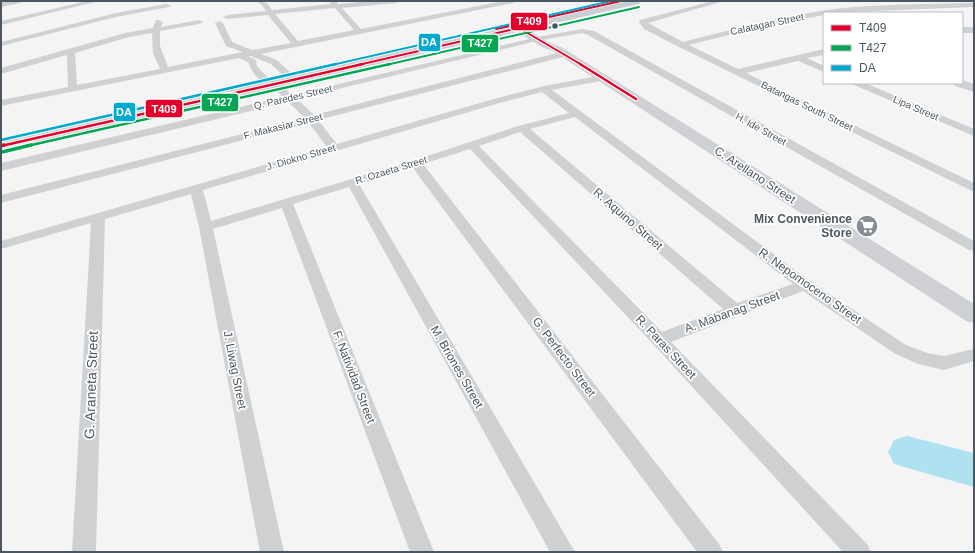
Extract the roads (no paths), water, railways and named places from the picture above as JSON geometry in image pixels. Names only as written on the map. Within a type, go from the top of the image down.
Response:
[{"type":"main road","points":[[1,146],[270,82],[288,75],[601,3],[621,1]]},
{"type":"main road","points":[[1,140],[638,1]]},
{"type":"street","points":[[1,4],[16,1]]},
{"type":"street","points":[[1,23],[96,1]]},
{"type":"street","points":[[259,1],[265,4],[297,44]]},
{"type":"street","points":[[1,71],[128,35],[155,29],[218,19],[227,20],[227,17],[335,3],[392,1]]},
{"type":"street","name":"Batangas South Street","points":[[721,1],[643,22],[647,27],[974,188]]},
{"type":"street","points":[[887,1],[911,12]]},
{"type":"street","points":[[1,103],[507,2]]},
{"type":"street","points":[[335,3],[360,32]]},
{"type":"street","points":[[165,70],[158,55],[155,29],[169,4]]},
{"type":"street","points":[[1,44],[116,15],[169,4]]},
{"type":"street","name":"Calatagan Street","points":[[837,12],[852,10],[974,5]]},
{"type":"street","name":"Calatagan Street","points":[[682,44],[783,19],[823,14]]},
{"type":"street","points":[[218,19],[229,44],[274,62],[288,75]]},
{"type":"street","name":"C. Arellano Street","points":[[523,27],[974,315]]},
{"type":"street","points":[[963,30],[974,30]]},
{"type":"street","name":"H. Ide Street","points":[[541,39],[582,31],[591,33],[974,247]]},
{"type":"street","name":"Q. Paredes Street","points":[[1,167],[541,39]]},
{"type":"street","points":[[223,49],[253,62],[253,66],[312,119],[334,148]]},
{"type":"street","points":[[71,51],[73,89]]},
{"type":"street","name":"F. Makasiar Street","points":[[1,199],[312,119],[560,51]]},
{"type":"street","points":[[738,72],[823,52]]},
{"type":"street","points":[[799,58],[823,69]]},
{"type":"street","name":"J. Diokno Street","points":[[1,245],[98,218],[334,148],[544,89],[603,78]]},
{"type":"street","name":"Lipa Street","points":[[859,84],[974,133]]},
{"type":"street","points":[[963,84],[974,88]]},
{"type":"street","name":"R. Nepomoceno Street","points":[[544,89],[805,286],[900,349],[924,359],[944,363],[974,355]]},
{"type":"street","name":"R. Ozaeta Street","points":[[206,227],[416,163],[522,128],[576,114]]},
{"type":"street","name":"R. Aquino Street","points":[[522,128],[735,310]]},
{"type":"street","name":"R. Paras Street","points":[[472,145],[659,340],[858,552]]},
{"type":"street","name":"G. Perfecto Street","points":[[416,163],[711,552]]},
{"type":"street","name":"M. Briones Street","points":[[352,182],[563,552]]},
{"type":"street","name":"J. Liwag Street","points":[[196,188],[206,227],[272,552]]},
{"type":"street","name":"F. Natividad Street","points":[[286,202],[422,552]]},
{"type":"street","name":"G. Araneta Street","points":[[84,552],[98,218]]},
{"type":"street","name":"A. Mabanag Street","points":[[659,340],[735,310],[805,286]]},
{"type":"waterway","points":[[907,452],[974,470]]},
{"type":"place","name":"Mix Convenience Store","points":[[867,226]]}]
